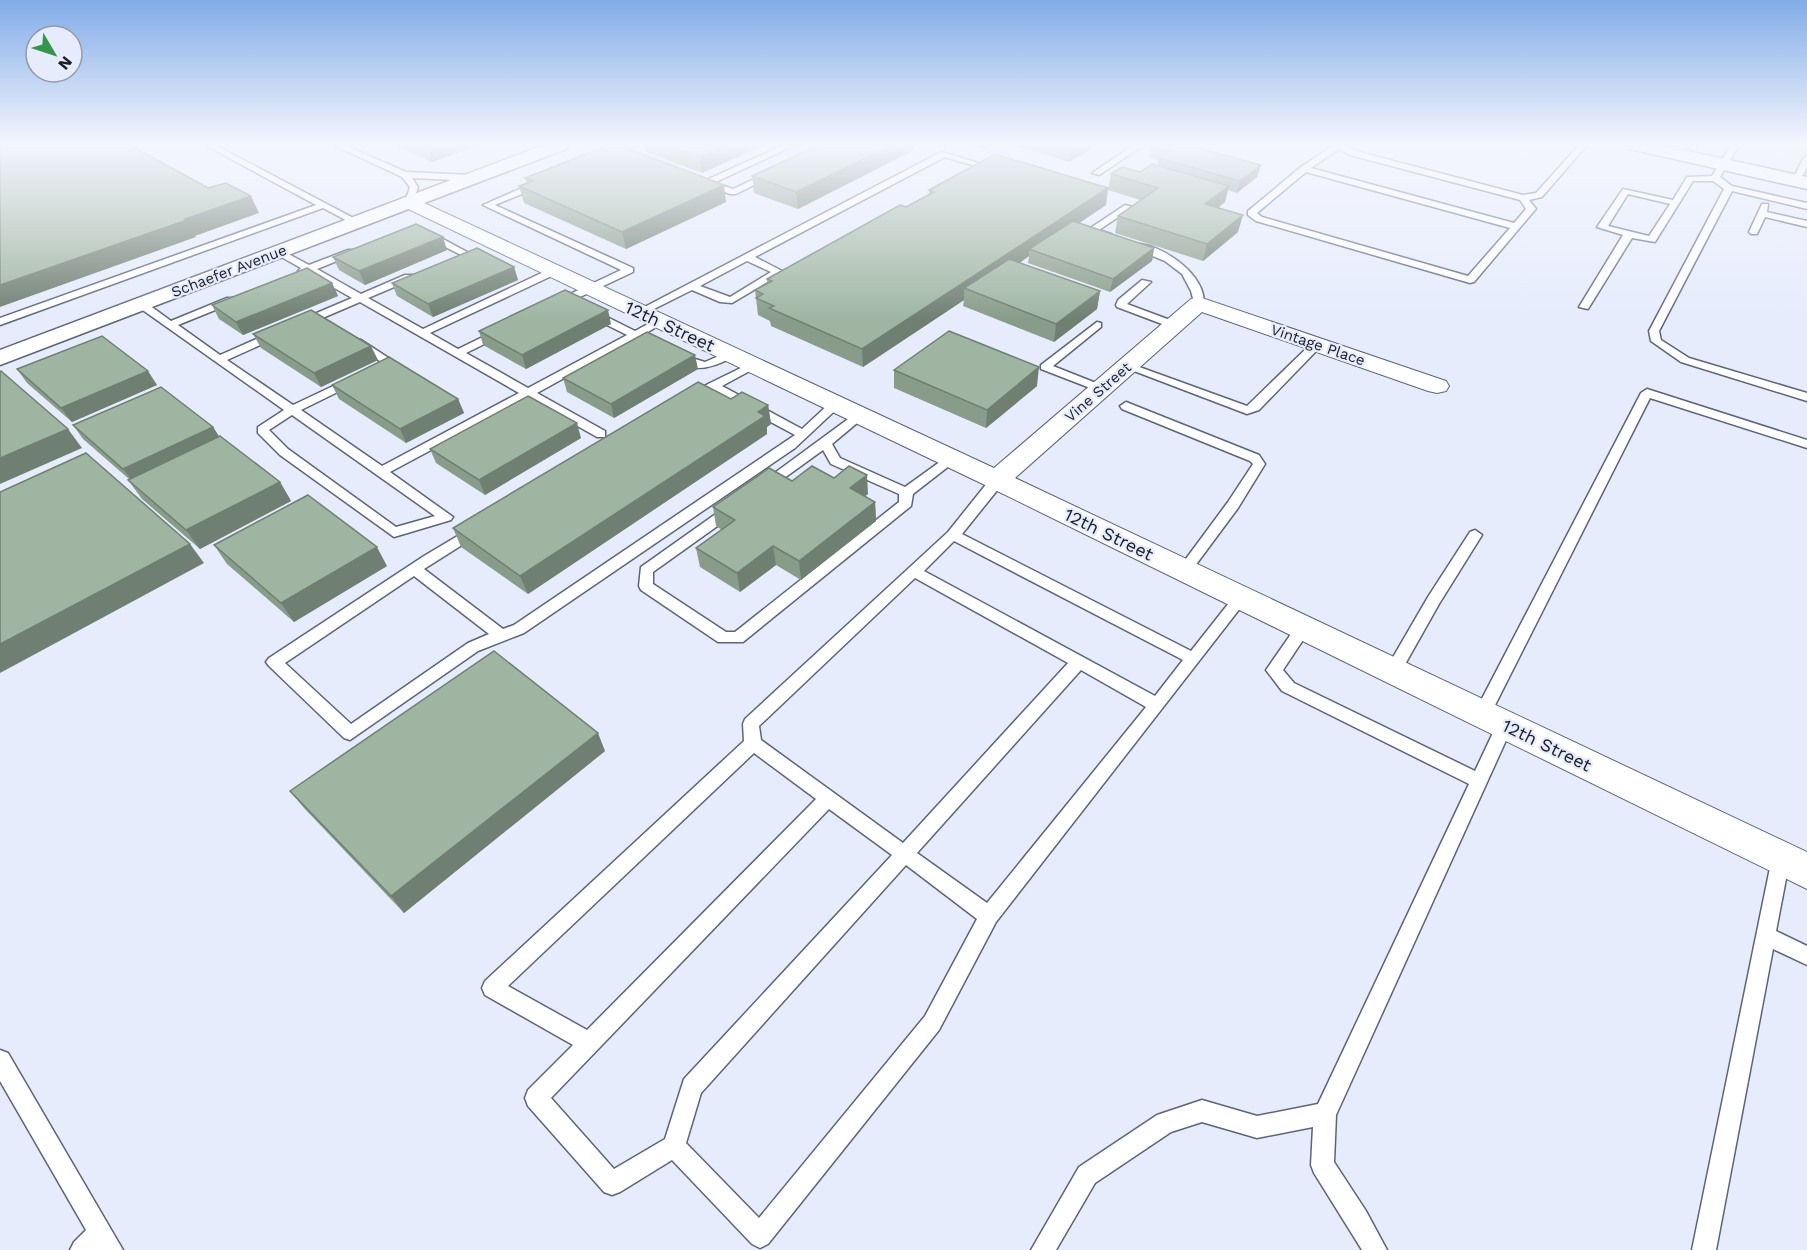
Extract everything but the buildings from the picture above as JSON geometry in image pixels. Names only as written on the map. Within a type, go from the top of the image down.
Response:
[{"type":"street","name":"Schaefer Avenue","points":[[0,358],[356,222],[385,203]]},
{"type":"street","name":"12th Street","points":[[430,203],[492,241],[554,271],[578,301],[648,328],[741,359],[1807,871]]},
{"type":"street","name":"Vine Street","points":[[997,480],[1199,304]]},
{"type":"street","name":"Vintage Place","points":[[1199,304],[1437,386]]},
{"type":"lane","points":[[321,203],[356,222]]},
{"type":"lane","points":[[491,203],[487,205],[629,270],[578,301],[543,311]]},
{"type":"lane","points":[[381,472],[474,416],[528,393],[648,328],[692,286],[851,203]]},
{"type":"lane","points":[[1263,203],[1251,213],[1259,219],[1470,280],[1532,208],[1528,203]]},
{"type":"lane","points":[[1429,203],[1516,227]]},
{"type":"lane","points":[[1618,203],[1602,227],[1652,240],[1675,203]]},
{"type":"lane","points":[[1721,203],[1654,331],[1656,341],[1685,360],[1807,397]]},
{"type":"lane","points":[[1754,232],[1766,203]]},
{"type":"lane","points":[[0,322],[324,205]]},
{"type":"lane","points":[[1114,238],[1092,231],[1128,207]]},
{"type":"lane","points":[[1762,213],[1807,224]]},
{"type":"lane","points":[[418,231],[459,256],[492,241]]},
{"type":"lane","points":[[1584,307],[1629,234]]},
{"type":"lane","points":[[1124,242],[1177,262],[1197,287],[1199,304]]},
{"type":"lane","points":[[288,278],[364,247]]},
{"type":"lane","points":[[279,252],[601,434]]},
{"type":"lane","points":[[692,286],[724,300],[732,300],[779,272],[748,258]]},
{"type":"lane","points":[[295,326],[321,320],[361,298],[423,271]]},
{"type":"lane","points":[[422,333],[554,271]]},
{"type":"lane","points":[[1146,282],[1121,305],[1174,325]]},
{"type":"lane","points":[[170,325],[245,295]]},
{"type":"lane","points":[[141,304],[170,325],[219,359],[292,410],[381,472],[446,517],[394,532],[284,452],[262,430],[292,410],[361,377]]},
{"type":"lane","points":[[1097,326],[1045,367],[1102,389]]},
{"type":"lane","points":[[458,353],[511,327]]},
{"type":"lane","points":[[219,359],[284,331]]},
{"type":"lane","points":[[344,334],[386,366],[410,376]]},
{"type":"lane","points":[[1127,366],[1247,410],[1254,408],[1317,344]]},
{"type":"lane","points":[[672,354],[701,367],[741,359]]},
{"type":"lane","points":[[686,401],[712,386],[741,359]]},
{"type":"lane","points":[[712,386],[802,434]]},
{"type":"lane","points":[[1375,1250],[1358,1219],[1322,1165],[1325,1114],[1480,781],[1494,720],[1515,656],[1618,444],[1647,393],[1807,444]]},
{"type":"lane","points":[[1126,406],[1255,458],[1259,464],[1233,505],[1184,571]]},
{"type":"lane","points":[[485,525],[274,662],[350,733],[473,647],[519,629],[791,445],[802,434],[848,410]]},
{"type":"lane","points":[[848,410],[825,443],[646,570],[646,586],[723,638],[738,638],[906,503],[906,492]]},
{"type":"lane","points":[[825,443],[835,461],[906,492]]},
{"type":"lane","points":[[906,492],[952,459]]},
{"type":"lane","points":[[989,916],[753,743],[751,724],[953,535],[964,520],[985,501],[997,480]]},
{"type":"lane","points":[[953,535],[1194,659]]},
{"type":"lane","points":[[1393,671],[1432,602],[1475,535]]},
{"type":"lane","points":[[414,569],[502,636]]},
{"type":"lane","points":[[915,572],[1157,705]]},
{"type":"lane","points":[[674,1146],[760,1236],[932,1023],[989,916],[1241,598]]},
{"type":"lane","points":[[1303,628],[1274,670],[1288,687],[1480,781]]},
{"type":"lane","points":[[828,798],[536,1098],[612,1184],[674,1146],[692,1088],[903,853],[1079,662]]},
{"type":"lane","points":[[589,1042],[492,988],[753,743]]},
{"type":"lane","points":[[1704,1250],[1781,858]]},
{"type":"lane","points":[[1766,936],[1807,956]]},
{"type":"lane","points":[[0,1060],[105,1242],[82,1250]]},
{"type":"lane","points":[[1043,1250],[1087,1174],[1165,1123],[1202,1111],[1257,1127],[1325,1114]]}]
